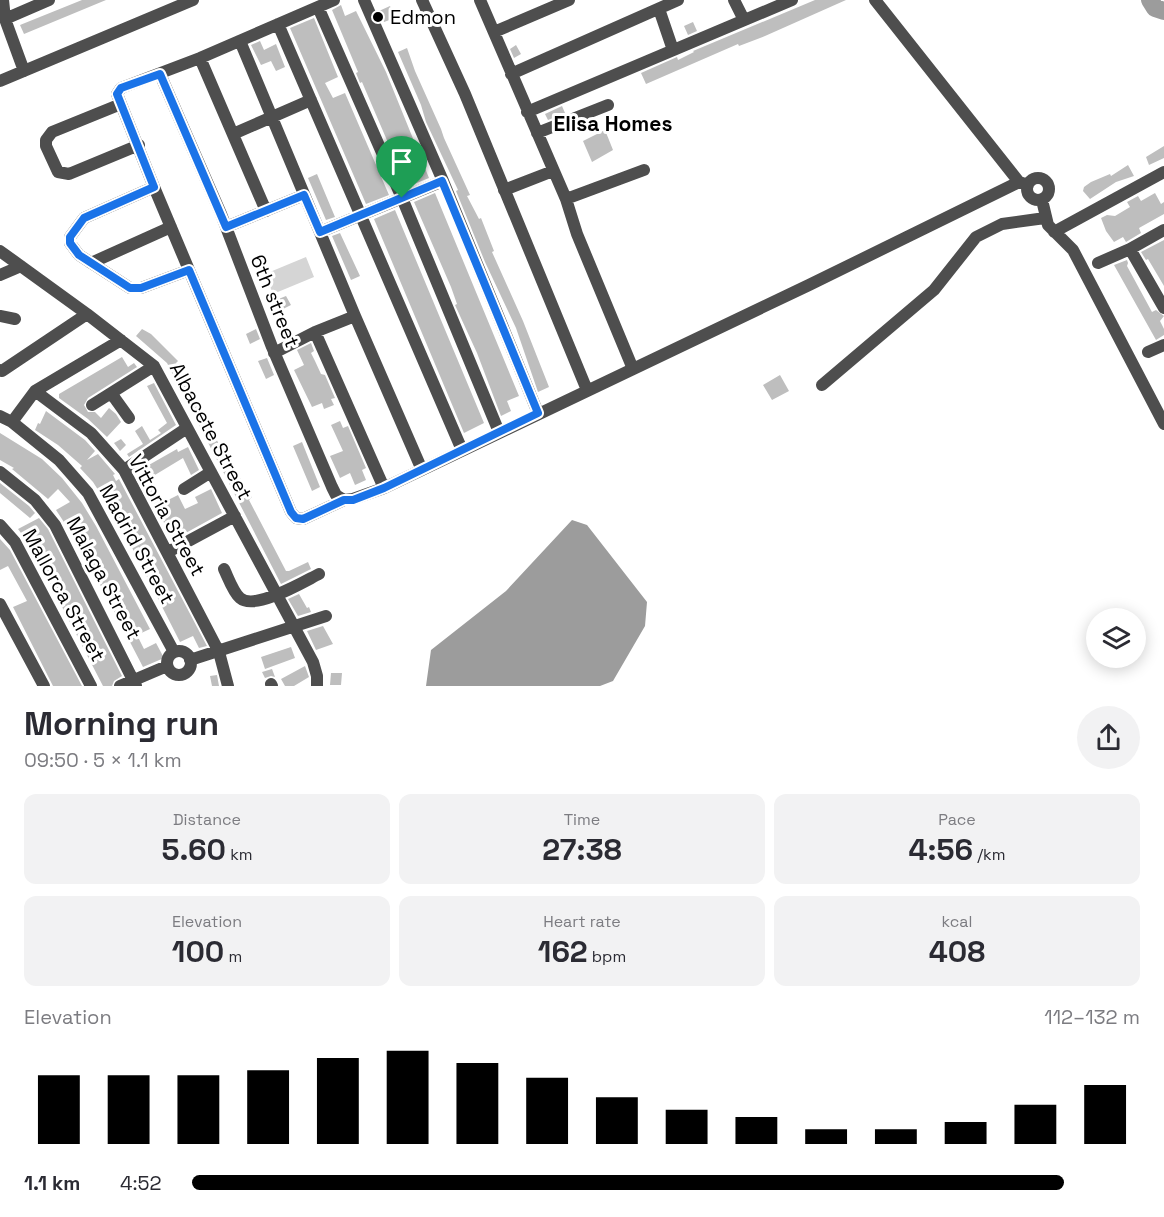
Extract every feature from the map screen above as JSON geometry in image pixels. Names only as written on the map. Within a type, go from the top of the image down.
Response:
[{"type":"street","points":[[5,19],[49,0]]},
{"type":"street","points":[[0,81],[193,0]]},
{"type":"street","points":[[334,0],[200,58],[121,88],[117,94],[291,512],[296,518],[303,519],[344,500],[353,500],[384,488],[1023,183],[1036,178],[1046,181],[1049,192],[1042,200]]},
{"type":"street","points":[[364,0],[538,413]]},
{"type":"street","points":[[422,0],[465,94],[587,390]]},
{"type":"street","points":[[480,0],[566,199],[577,234],[633,369]]},
{"type":"street","points":[[494,32],[569,0]]},
{"type":"street","points":[[511,74],[678,0]]},
{"type":"street","points":[[734,0],[744,20]]},
{"type":"street","points":[[527,112],[792,0]]},
{"type":"street","points":[[875,0],[1023,183],[1032,198],[1042,200]]},
{"type":"street","points":[[2,3],[5,19],[24,71]]},
{"type":"street","points":[[318,7],[402,198],[500,432]]},
{"type":"street","points":[[659,9],[673,50]]},
{"type":"street","points":[[278,24],[462,450]]},
{"type":"street","points":[[240,40],[422,470]]},
{"type":"street","points":[[200,58],[266,211]]},
{"type":"street","name":"6th street","points":[[160,74],[226,227],[274,353],[332,487],[336,495],[344,500]]},
{"type":"street","points":[[233,134],[311,100]]},
{"type":"street","points":[[121,104],[52,132],[46,140],[46,146],[58,172],[63,175],[139,145]]},
{"type":"street","points":[[537,133],[609,105]]},
{"type":"street","points":[[504,190],[553,171]]},
{"type":"street","points":[[566,199],[644,171]]},
{"type":"street","points":[[1054,232],[1164,172]]},
{"type":"street","points":[[320,232],[442,181]]},
{"type":"street","points":[[154,187],[84,218],[70,237],[70,243],[79,255],[130,288],[141,288],[189,270]]},
{"type":"street","points":[[226,227],[304,195]]},
{"type":"street","points":[[1042,200],[1045,218],[1054,232],[1073,250],[1164,424]]},
{"type":"street","points":[[822,385],[934,290],[976,237],[1002,224],[1045,218]]},
{"type":"street","points":[[92,263],[171,227]]},
{"type":"street","points":[[1098,263],[1164,230]]},
{"type":"street","points":[[1130,249],[1164,308]]},
{"type":"street","name":"Albacete Street","points":[[0,251],[154,366],[316,669],[317,686]]},
{"type":"street","points":[[0,275],[21,266]]},
{"type":"street","points":[[0,370],[2,371],[87,314]]},
{"type":"street","points":[[0,316],[15,319]]},
{"type":"street","points":[[274,353],[315,332],[355,316]]},
{"type":"street","points":[[315,332],[384,488]]},
{"type":"street","points":[[12,422],[35,391],[121,340]]},
{"type":"street","points":[[1148,352],[1164,345]]},
{"type":"street","points":[[92,405],[154,366]]},
{"type":"street","name":"Vittoria Street","points":[[35,391],[91,432],[124,470],[219,652],[228,686]]},
{"type":"street","points":[[111,393],[129,418]]},
{"type":"street","name":"Madrid Street","points":[[0,416],[12,422],[59,460],[88,493],[174,652]]},
{"type":"street","points":[[124,470],[187,428]]},
{"type":"street","name":"Malaga Street","points":[[0,472],[35,500],[55,525],[136,683]]},
{"type":"street","points":[[184,489],[211,472]]},
{"type":"street","points":[[168,552],[235,516]]},
{"type":"street","name":"Mallorca Street","points":[[0,525],[15,542],[92,686]]},
{"type":"street","points":[[224,569],[240,597],[249,602],[264,599],[319,574]]},
{"type":"street","points":[[0,604],[3,619],[44,686]]},
{"type":"street","points":[[190,660],[326,616]]},
{"type":"street","points":[[174,652],[184,652],[190,660],[189,669],[183,680],[172,673],[167,666],[168,658],[174,652]]},
{"type":"street","points":[[120,686],[136,683],[167,666]]},
{"type":"shaded area","points":[[306,257],[314,277],[273,294],[265,274]]},
{"type":"shaded area","points":[[572,520],[587,525],[647,602],[645,626],[613,681],[600,686],[426,686],[431,650],[506,591]]},
{"type":"building","points":[[82,0],[106,0],[24,34],[20,25]]},
{"type":"building","points":[[815,0],[846,0],[765,36],[739,46],[738,44],[646,84],[641,73],[677,57],[678,60],[693,51]]},
{"type":"building","points":[[341,5],[345,16],[356,11],[386,72],[429,178],[407,187],[362,82],[360,83],[356,73],[358,72],[332,10]]},
{"type":"building","points":[[390,6],[395,18],[384,22],[379,11]]},
{"type":"building","points":[[314,18],[338,77],[325,83],[333,98],[345,93],[389,195],[366,204],[290,28]]},
{"type":"building","points":[[693,22],[697,31],[688,35],[684,26]]},
{"type":"building","points":[[260,41],[264,50],[276,44],[285,67],[276,71],[271,61],[261,65],[251,45]]},
{"type":"building","points":[[516,45],[521,54],[514,58],[510,49]]},
{"type":"building","points":[[407,48],[470,195],[467,196],[479,219],[481,218],[494,251],[492,252],[549,387],[538,392],[516,328],[485,262],[456,191],[458,190],[426,122],[398,52]]},
{"type":"building","points":[[562,106],[565,113],[548,120],[545,114]]},
{"type":"building","points":[[605,130],[613,150],[592,162],[583,141]]},
{"type":"building","points":[[1164,146],[1164,158],[1149,165],[1146,157]]},
{"type":"building","points":[[1128,165],[1134,176],[1116,182],[1090,199],[1083,191],[1084,187],[1091,182],[1110,174],[1111,176]]},
{"type":"building","points":[[317,174],[335,217],[326,220],[308,178]]},
{"type":"building","points":[[435,193],[519,396],[507,401],[511,411],[501,416],[477,353],[455,305],[457,304],[451,287],[414,202]]},
{"type":"building","points":[[1155,193],[1161,204],[1164,202],[1164,214],[1139,228],[1141,233],[1126,242],[1123,237],[1114,242],[1101,218],[1107,215],[1115,216],[1130,207],[1127,202],[1138,196],[1141,201]]},
{"type":"building","points":[[395,210],[484,423],[464,433],[374,219]]},
{"type":"building","points":[[340,233],[360,276],[351,280],[332,236]]},
{"type":"building","points":[[1164,240],[1164,286],[1148,259],[1146,260],[1141,252]]},
{"type":"building","points":[[1127,260],[1127,266],[1152,312],[1156,310],[1164,316],[1160,321],[1164,335],[1156,340],[1114,265]]},
{"type":"building","points":[[286,296],[291,305],[281,310],[276,300]]},
{"type":"building","points":[[142,329],[151,334],[178,361],[176,363],[221,448],[252,497],[249,500],[286,571],[308,562],[311,569],[281,584],[167,363],[136,336]]},
{"type":"building","points":[[256,329],[260,339],[250,344],[246,334]]},
{"type":"building","points":[[311,343],[314,351],[311,353],[321,374],[325,375],[335,398],[331,399],[334,405],[324,409],[322,403],[312,407],[294,370],[304,365],[297,350]]},
{"type":"building","points":[[122,357],[128,367],[134,363],[137,367],[88,398],[84,405],[88,412],[95,412],[101,418],[109,408],[116,414],[121,422],[107,437],[88,419],[59,398],[59,394]]},
{"type":"building","points":[[267,358],[274,375],[266,379],[258,361]]},
{"type":"building","points":[[780,375],[789,391],[772,400],[763,385]]},
{"type":"building","points":[[154,383],[176,425],[129,457],[127,454],[143,444],[135,431],[142,426],[150,440],[161,433],[158,430],[167,423],[147,386]]},
{"type":"building","points":[[46,411],[85,440],[95,451],[87,460],[98,454],[115,474],[113,475],[116,481],[119,479],[207,646],[199,648],[193,636],[180,642],[120,524],[93,482],[80,468],[82,466],[58,445],[35,430]]},
{"type":"building","points":[[340,421],[343,428],[348,426],[366,468],[362,470],[366,480],[355,485],[350,473],[340,478],[330,456],[343,451],[331,425]]},
{"type":"building","points":[[0,433],[42,459],[62,478],[82,503],[150,629],[137,635],[144,649],[156,643],[164,658],[143,667],[81,548],[56,510],[70,502],[58,489],[48,499],[12,469],[14,468],[0,460]]},
{"type":"building","points":[[121,439],[126,445],[120,451],[114,443]]},
{"type":"building","points":[[302,442],[320,487],[312,491],[293,446]]},
{"type":"building","points":[[188,447],[199,470],[191,475],[183,458],[145,481],[140,470],[177,449],[178,452]]},
{"type":"building","points":[[0,483],[35,513],[30,518],[0,493]]},
{"type":"building","points":[[156,487],[164,502],[178,495],[185,509],[198,503],[195,497],[211,489],[222,513],[173,540],[148,492]]},
{"type":"building","points":[[39,518],[48,529],[122,676],[114,681],[112,686],[103,686],[30,545],[18,529]]},
{"type":"building","points":[[0,539],[10,550],[82,686],[53,686],[13,607],[27,601],[8,566],[0,570]]},
{"type":"building","points":[[196,559],[200,569],[192,573],[187,564]]},
{"type":"building","points":[[299,594],[311,612],[298,616],[288,599]]},
{"type":"building","points":[[323,626],[333,644],[316,650],[307,631]]},
{"type":"building","points":[[291,647],[295,658],[265,669],[261,657]]},
{"type":"building","points":[[305,666],[309,677],[294,686],[285,686],[281,679]]},
{"type":"building","points":[[272,669],[275,677],[265,678],[262,672]]},
{"type":"building","points":[[331,673],[342,673],[341,685],[330,685]]},
{"type":"building","points":[[217,675],[219,686],[212,686],[210,676]]},
{"type":"waterway","points":[[1150,0],[1155,8],[1164,11]]},
{"type":"place","name":"Edmon","points":[[378,17]]},
{"type":"district","name":"Elisa Homes","points":[[613,123]]},
{"type":"route","points":[[160,74],[226,227],[304,195],[320,232],[402,198],[442,181],[538,413],[384,488],[353,500],[344,500],[303,519],[296,518],[291,512],[189,270],[141,288],[130,288],[72,248],[70,237],[84,218],[154,187],[117,94],[121,88],[160,74]]}]
